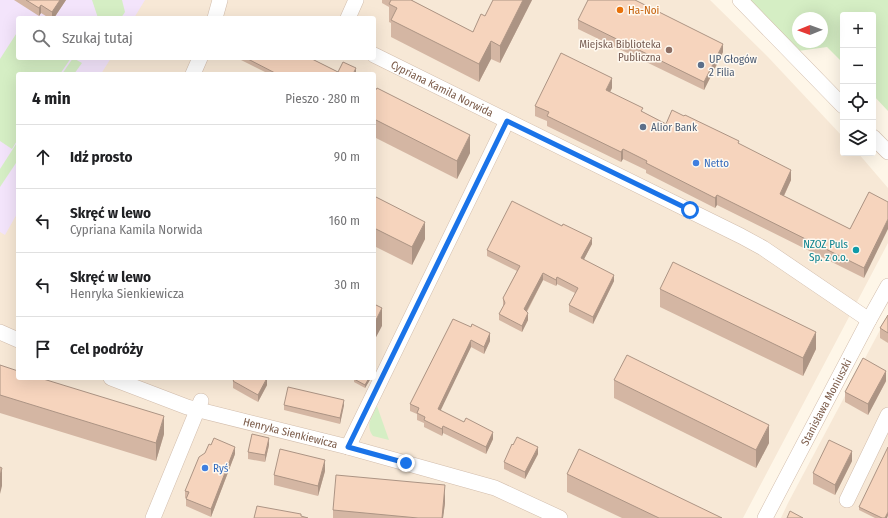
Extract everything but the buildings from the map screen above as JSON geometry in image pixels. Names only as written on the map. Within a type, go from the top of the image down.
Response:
[{"type":"street","points":[[216,16],[220,0]]},
{"type":"street","points":[[349,16],[356,0]]},
{"type":"street","points":[[740,0],[840,103]]},
{"type":"street","name":"Cypriana Kamila Norwida","points":[[348,447],[507,121],[376,56]]},
{"type":"street","points":[[194,72],[199,60]]},
{"type":"street","points":[[507,121],[763,248],[869,320]]},
{"type":"street","points":[[876,140],[888,152]]},
{"type":"street","name":"Stanisława Moniuszki","points":[[765,518],[888,286]]},
{"type":"street","points":[[0,332],[16,339]]},
{"type":"street","name":"Henryka Sienkiewicza","points":[[118,380],[200,405],[494,488],[560,518]]},
{"type":"street","points":[[153,518],[200,405]]},
{"type":"street","points":[[847,500],[888,415]]},
{"type":"shaded area","points":[[0,0],[710,0],[768,57],[840,134],[840,156],[861,156],[888,188],[888,243],[743,518],[0,518]]},
{"type":"shaded area","points":[[0,0],[145,0],[135,16],[16,16],[16,60],[110,60],[102,72],[16,72],[16,216],[5,235],[0,232]]},
{"type":"shaded area","points":[[888,315],[888,518],[781,518],[788,503]]},
{"type":"green space","points":[[92,0],[122,0],[125,12],[122,16],[97,16]]},
{"type":"green space","points":[[749,0],[888,0],[888,111],[876,98],[876,12],[840,12],[840,60],[828,48],[828,12],[792,12],[792,45]]},
{"type":"green space","points":[[16,34],[16,60],[70,60],[61,72],[16,72],[16,142],[12,149],[0,141],[0,59]]},
{"type":"green space","points":[[795,48],[820,48],[798,51]]},
{"type":"green space","points":[[72,60],[77,60],[82,63],[75,72],[63,72]]},
{"type":"green space","points":[[16,144],[16,163],[0,187],[0,169]]},
{"type":"green space","points":[[377,406],[389,440],[373,436],[371,432],[369,425],[371,417]]},
{"type":"place","name":"Ha-Noi","points":[[620,10]]},
{"type":"place","name":"Miejska Biblioteka Publiczna","points":[[669,50]]},
{"type":"place","name":"UP Głogów 2 Filia","points":[[701,65]]},
{"type":"place","name":"Alior Bank","points":[[643,127]]},
{"type":"place","name":"Netto","points":[[696,163]]},
{"type":"place","name":"NZOZ Puls Sp. z o.o.","points":[[856,250]]},
{"type":"place","name":"Ryś","points":[[205,468]]},
{"type":"route","points":[[406,463],[348,447],[507,121],[690,210]]}]
